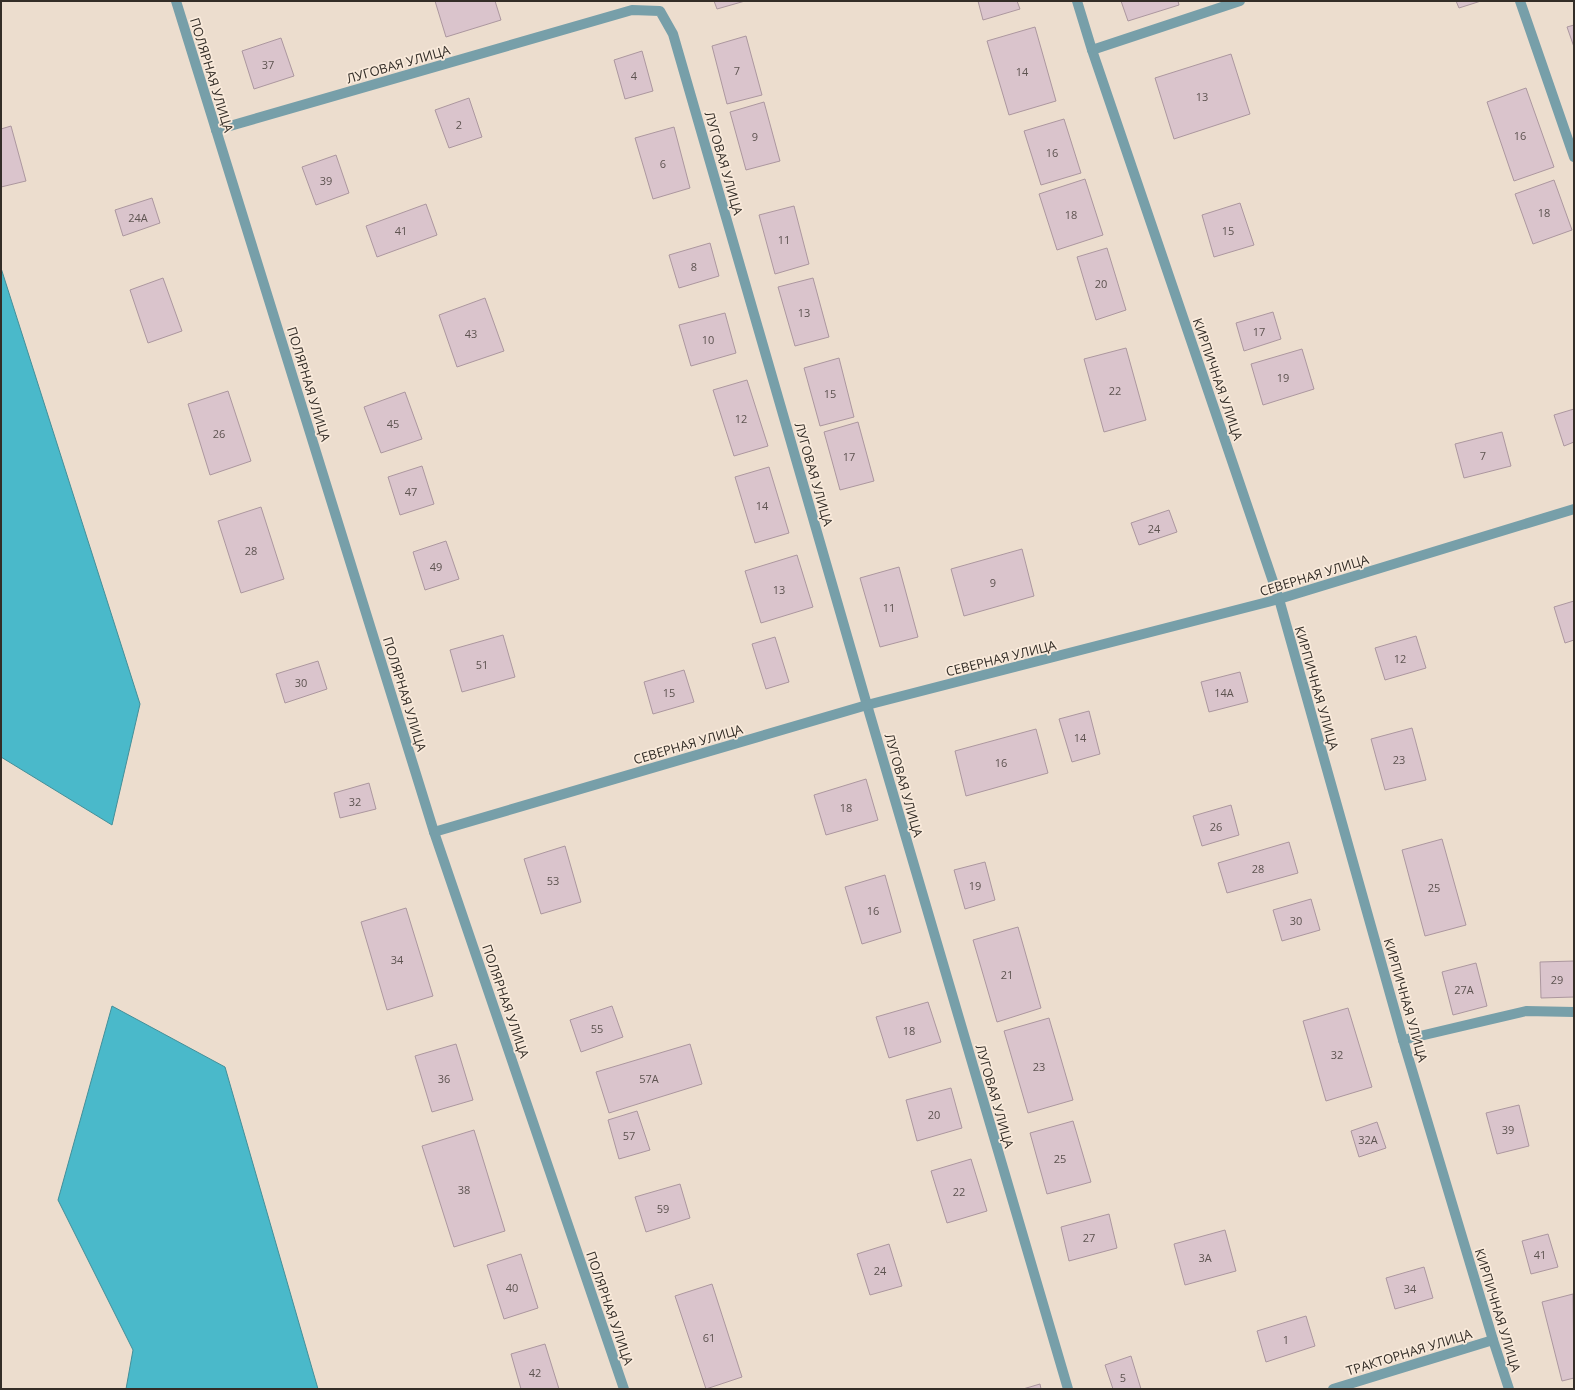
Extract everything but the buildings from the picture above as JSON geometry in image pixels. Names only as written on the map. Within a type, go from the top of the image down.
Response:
[{"type":"street","name":"ПОЛЯРНАЯ УЛИЦА","points":[[176,1],[434,832],[624,1389]]},
{"type":"street","name":"КИРПИЧНАЯ УЛИЦА","points":[[1077,1],[1092,50],[1279,600],[1403,1040],[1493,1340],[1510,1389]]},
{"type":"street","points":[[1092,50],[1240,1]]},
{"type":"street","points":[[1520,1],[1574,157]]},
{"type":"street","name":"ЛУГОВАЯ УЛИЦА","points":[[216,130],[632,10],[660,11],[673,34],[867,705],[1068,1389]]},
{"type":"street","name":"СЕВЕРНАЯ УЛИЦА","points":[[434,832],[867,705],[1279,600],[1574,510]]},
{"type":"street","points":[[1403,1040],[1526,1011],[1574,1012]]},
{"type":"street","name":"ТРАКТОРНАЯ УЛИЦА","points":[[1333,1389],[1493,1340]]},
{"type":"water","points":[[1,268],[140,704],[112,825],[1,757]]},
{"type":"water","points":[[112,1006],[225,1067],[318,1389],[126,1389],[133,1350],[58,1200]]}]
